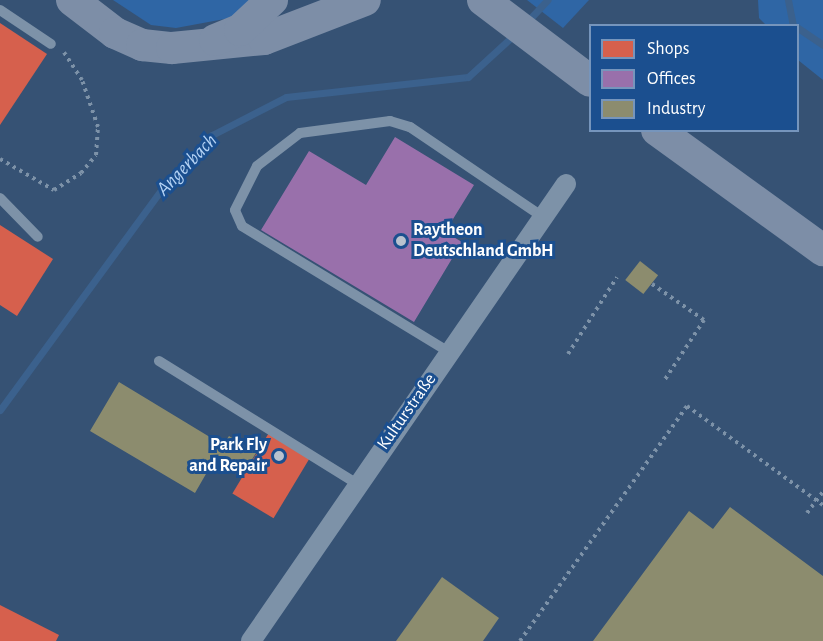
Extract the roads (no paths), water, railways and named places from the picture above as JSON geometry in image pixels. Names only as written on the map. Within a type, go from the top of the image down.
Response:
[{"type":"main road","points":[[72,0],[115,33],[142,45],[198,47],[264,39],[365,0]]},
{"type":"main road","points":[[198,47],[240,30],[272,0]]},
{"type":"main road","points":[[485,3],[589,80]]},
{"type":"main road","points":[[660,132],[823,250]]},
{"type":"street","name":"Kulturstraße","points":[[251,641],[357,484],[566,184]]},
{"type":"lane","points":[[0,10],[51,44]]},
{"type":"lane","points":[[449,352],[242,226],[235,210],[257,166],[300,133],[390,121],[410,127],[543,217]]},
{"type":"lane","points":[[0,198],[38,237]]},
{"type":"lane","points":[[159,361],[357,484]]},
{"type":"waterway","name":"Angerbach","points":[[525,24],[547,0]]},
{"type":"waterway","points":[[788,0],[793,24]]},
{"type":"waterway","points":[[799,29],[823,45]]},
{"type":"waterway","name":"Angerbach","points":[[0,410],[161,190],[212,135],[286,97],[468,77],[515,34]]},
{"type":"place","name":"Raytheon Deutschland GmbH","points":[[401,241]]},
{"type":"place","name":"Park Fly and Repair","points":[[279,456]]}]
